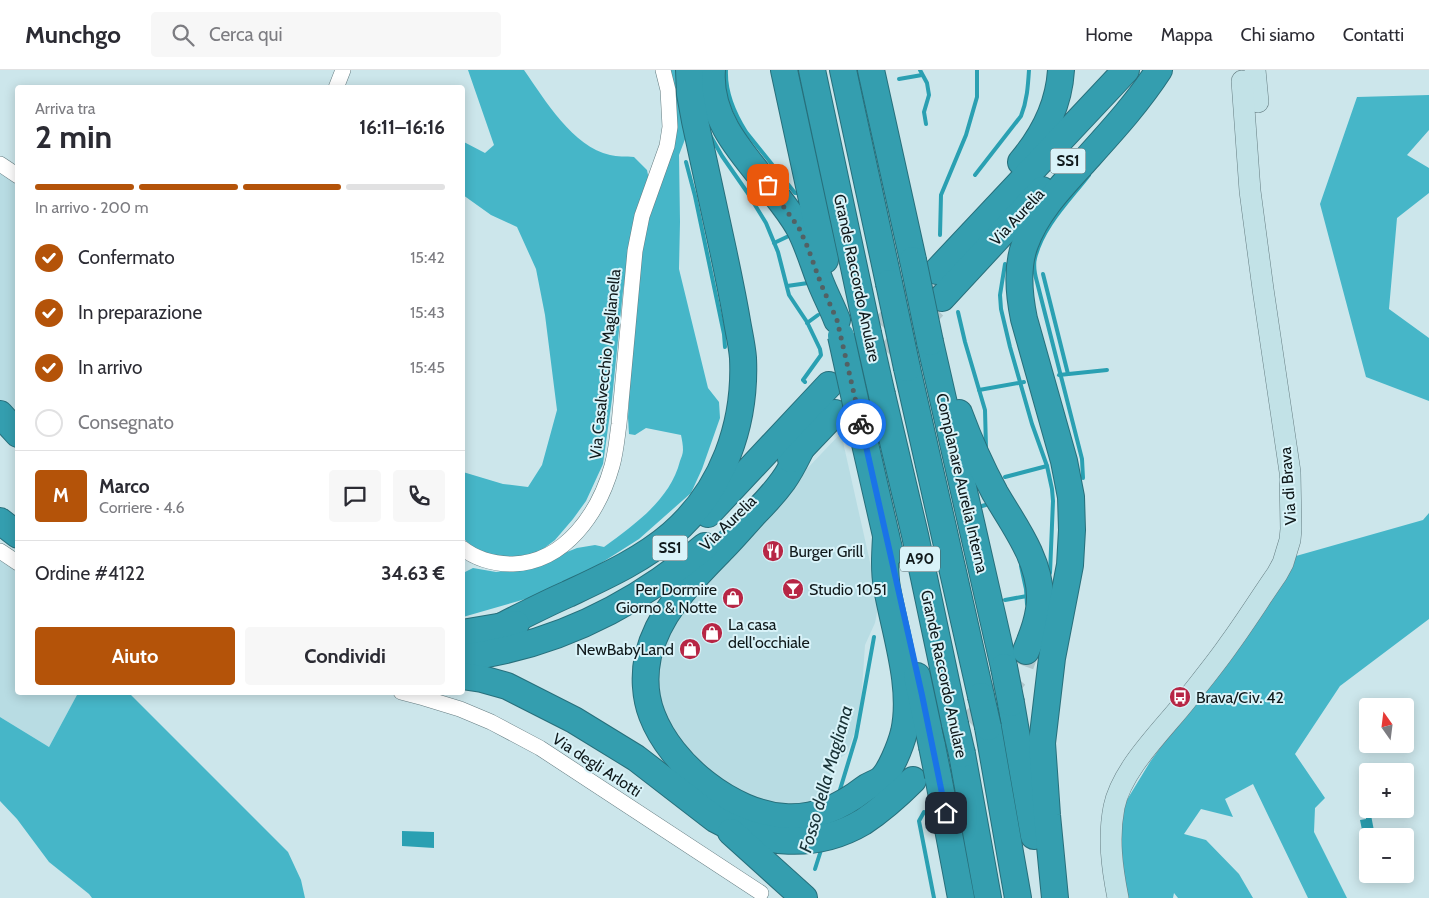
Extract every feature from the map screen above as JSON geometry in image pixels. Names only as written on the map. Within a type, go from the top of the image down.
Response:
[{"type":"highway","points":[[500,627],[612,573],[668,537],[690,516],[705,498],[716,481],[733,444],[742,394],[743,356],[731,285],[695,121],[690,94],[690,70]]},
{"type":"highway","points":[[712,70],[713,96],[724,125],[731,138],[780,200],[799,228],[839,328]]},
{"type":"highway","points":[[784,70],[932,746],[926,778],[961,898]]},
{"type":"highway","name":"Grande Raccordo Anulare","points":[[812,70],[962,754],[988,898]]},
{"type":"highway","name":"Grande Raccordo Anulare","points":[[843,70],[888,283],[988,727],[1018,898]]},
{"type":"highway","name":"Complanare Aurelia Interna","points":[[872,70],[932,353],[1004,668],[1045,898]]},
{"type":"highway","points":[[886,70],[907,184],[910,248]]},
{"type":"highway","points":[[955,252],[973,220],[1038,140],[1056,99],[1061,70]]},
{"type":"highway","name":"Via Aurelia","points":[[937,271],[1126,70]]},
{"type":"highway","name":"Via Aurelia","points":[[942,298],[1153,70]]},
{"type":"highway","points":[[1055,898],[1042,743],[1052,658],[1070,565],[1071,498],[1064,461],[1024,320],[1020,296],[1021,260],[1028,235],[1046,205],[1135,104],[1159,70]]},
{"type":"highway","points":[[932,353],[952,394],[967,434],[986,474],[1035,568],[1039,584],[1040,603],[1037,624],[1026,651]]},
{"type":"highway","name":"Via Aurelia","points":[[465,633],[500,627],[547,615],[575,604],[624,579],[672,547],[724,498],[829,386]]},
{"type":"highway","name":"Via Aurelia","points":[[465,657],[507,650],[570,630],[613,610],[669,575],[741,513],[835,413]]},
{"type":"highway","points":[[0,414],[15,432]]},
{"type":"highway","points":[[0,422],[15,433]]},
{"type":"highway","points":[[802,447],[791,469],[774,492],[724,548],[705,565],[669,609],[657,630],[647,661],[645,678],[648,704],[659,730],[672,750],[699,777],[724,796],[749,810],[765,815],[787,818],[806,829],[834,834],[862,822],[926,778]]},
{"type":"highway","points":[[0,521],[15,533]]},
{"type":"highway","points":[[715,819],[754,836],[780,841],[806,829],[818,813],[842,804],[869,785],[880,781],[895,759],[906,718],[907,693],[887,586],[885,567],[886,536]]},
{"type":"highway","points":[[465,676],[488,680],[506,686],[568,717],[636,758],[715,819],[804,898]]},
{"type":"street","points":[[337,85],[343,70]]},
{"type":"street","name":"Via Casalvecchio Maglianella","points":[[465,550],[479,558],[499,563],[524,563],[544,557],[572,538],[598,502],[616,451],[635,251],[642,216],[667,146],[670,127],[668,90],[662,70]]},
{"type":"street","name":"Via di Brava","points":[[1118,898],[1111,844],[1114,806],[1121,786],[1137,760],[1174,717],[1230,644],[1277,574],[1283,563],[1290,540],[1290,472],[1250,191],[1252,82]]},
{"type":"street","points":[[0,164],[15,174]]},
{"type":"street","points":[[0,551],[15,561]]},
{"type":"street","name":"Via degli Arlotti","points":[[412,695],[468,712],[540,748],[760,893]]},
{"type":"shaded area","points":[[468,70],[524,70],[561,121],[584,143],[613,156],[634,157],[647,170],[649,180],[635,218],[623,291],[603,464],[586,501],[555,540],[539,552],[520,557],[486,555],[469,545],[465,540],[465,473],[503,484],[528,487],[542,465],[557,410],[545,315],[536,269],[517,227],[491,215],[465,196],[465,143],[485,153],[494,145]]},
{"type":"shaded area","points":[[668,70],[679,70],[687,134],[679,155],[679,269],[708,388],[719,402],[720,418],[702,469],[691,493],[639,539],[587,572],[536,596],[465,616],[465,572],[473,568],[496,572],[518,569],[577,548],[595,545],[604,547],[650,510],[668,488],[675,475],[683,451],[681,435],[646,428],[635,435],[629,434],[628,417],[632,338],[644,227],[667,166]]},
{"type":"shaded area","points":[[1429,95],[1429,130],[1407,155],[1429,168],[1429,193],[1397,218],[1389,309],[1429,338],[1429,401],[1366,377],[1320,204],[1357,97]]},
{"type":"shaded area","points":[[0,168],[15,179],[15,420],[0,405]]},
{"type":"shaded area","points":[[841,433],[879,602],[875,623],[865,645],[861,703],[854,734],[847,753],[835,762],[823,801],[805,807],[757,802],[704,768],[671,728],[660,709],[656,658],[666,628],[722,558]]},
{"type":"shaded area","points":[[1429,513],[1429,619],[1340,686],[1295,754],[1325,798],[1315,808],[1314,832],[1347,898],[1308,898],[1253,784],[1225,799],[1233,817],[1201,809],[1184,834],[1206,840],[1239,874],[1253,898],[1178,898],[1174,893],[1173,898],[1126,898],[1121,855],[1122,808],[1150,762],[1296,556],[1423,520]]},
{"type":"shaded area","points":[[0,560],[15,571],[15,695],[77,695],[49,747],[0,717]]},
{"type":"shaded area","points":[[77,695],[131,695],[288,852],[301,880],[305,898],[92,898],[49,862],[17,819],[0,801],[0,717],[49,747]]},
{"type":"shaded area","points":[[1372,818],[1373,828],[1362,828],[1360,820]]},
{"type":"shaded area","points":[[402,831],[434,832],[434,848],[402,846]]},
{"type":"waterway","points":[[726,70],[727,86],[734,110],[746,132],[795,193],[798,193]]},
{"type":"waterway","points":[[920,70],[927,83],[929,95],[924,112],[926,124]]},
{"type":"waterway","name":"Fosso della Magliana","points":[[940,235],[941,195],[966,135],[977,97],[977,70]]},
{"type":"waterway","points":[[975,175],[1021,116],[1028,88],[1029,70]]},
{"type":"waterway","points":[[899,79],[922,75]]},
{"type":"waterway","points":[[710,135],[766,223],[778,252],[789,295],[807,322],[820,349],[821,355],[803,380],[805,382]]},
{"type":"waterway","points":[[686,162],[695,196],[724,334],[725,347]]},
{"type":"waterway","points":[[1083,478],[1082,459],[1036,279],[1034,264],[1039,246],[1050,225],[1089,175]]},
{"type":"waterway","points":[[752,200],[763,192]]},
{"type":"waterway","points":[[774,243],[793,234]]},
{"type":"waterway","points":[[1005,264],[1000,295],[1001,309],[1010,347],[1032,424],[1047,466],[1052,489],[1050,573]]},
{"type":"waterway","points":[[1043,274],[1068,374]]},
{"type":"waterway","points":[[787,286],[808,283]]},
{"type":"waterway","name":"Fosso della Magliana","points":[[958,312],[985,410],[986,448]]},
{"type":"waterway","points":[[807,323],[818,315]]},
{"type":"waterway","points":[[1059,375],[1107,370]]},
{"type":"waterway","points":[[979,390],[1024,382]]},
{"type":"waterway","points":[[1005,477],[1047,466]]},
{"type":"waterway","points":[[982,506],[989,504],[990,507]]},
{"type":"waterway","points":[[1021,566],[1027,604]]},
{"type":"waterway","points":[[1005,600],[1027,596]]},
{"type":"waterway","name":"Fosso della Magliana","points":[[839,793],[856,737],[874,637]]},
{"type":"waterway","points":[[924,812],[919,821],[934,898]]},
{"type":"waterway","name":"Fosso della Magliana","points":[[815,869],[822,847]]},
{"type":"tunnel","points":[[857,356],[933,275]]},
{"type":"tunnel","points":[[863,383],[938,302]]},
{"type":"tunnel","points":[[943,751],[992,704],[1018,673],[1026,651]]},
{"type":"way so far","points":[[768,185],[799,228],[837,320],[861,424]]},
{"type":"place","name":"Burger Grill","points":[[773,551]]},
{"type":"place","name":"Studio 1051","points":[[793,589]]},
{"type":"place","name":"Per Dormire Giorno & Notte","points":[[733,598]]},
{"type":"place","name":"La casa dell'occhiale","points":[[712,633]]},
{"type":"place","name":"NewBabyLand","points":[[690,649]]},
{"type":"place","name":"Brava/Civ. 42","points":[[1180,697]]},
{"type":"route","points":[[861,424],[922,695],[946,813]]}]
